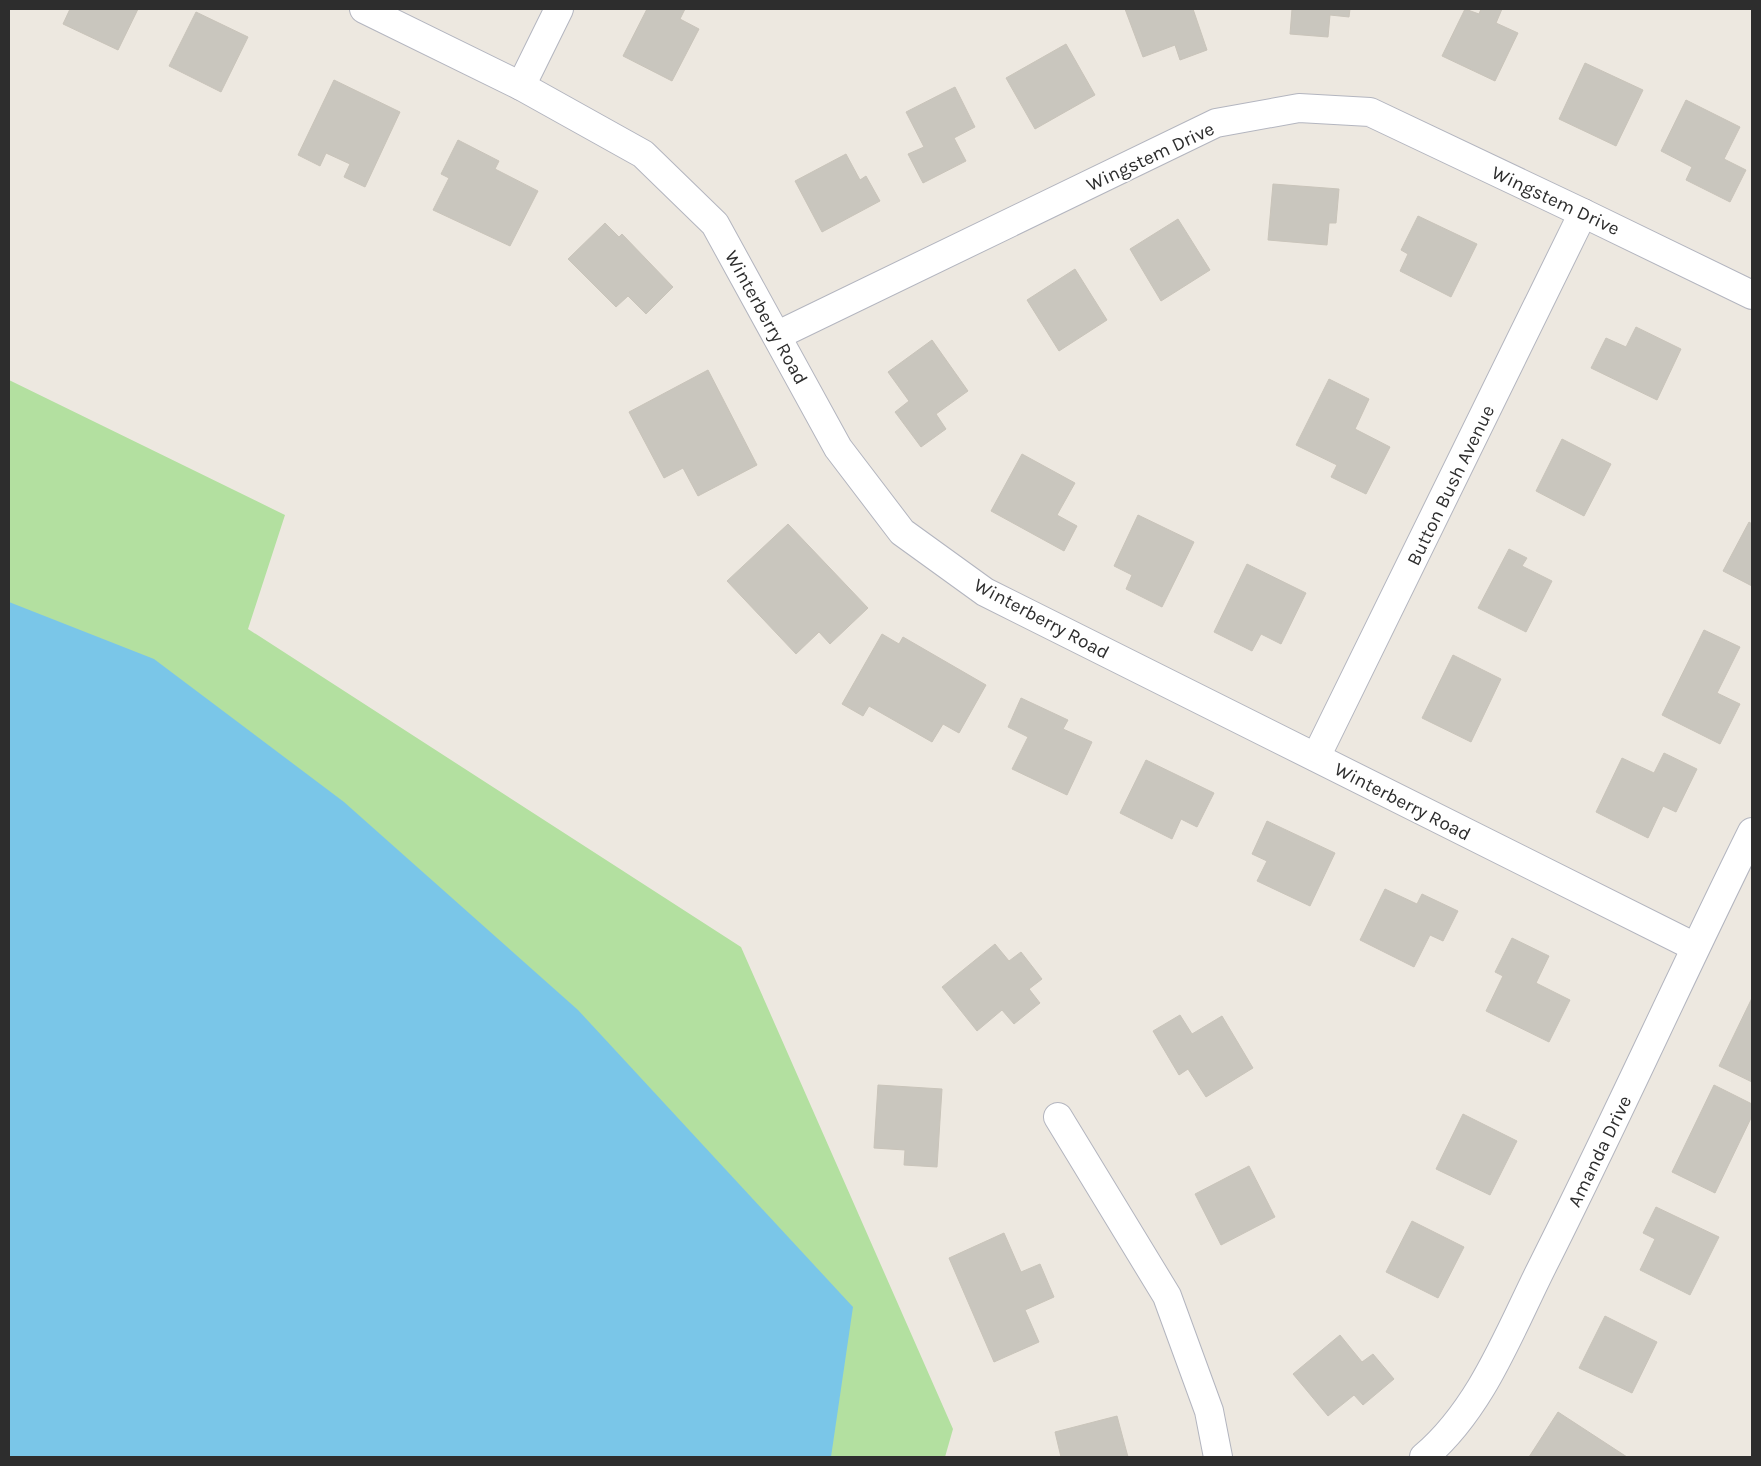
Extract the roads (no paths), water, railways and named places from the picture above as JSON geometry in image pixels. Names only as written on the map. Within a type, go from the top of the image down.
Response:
[{"type":"street","name":"Winterberry Road","points":[[364,9],[520,86],[643,154],[715,224],[778,335],[838,448],[902,532],[984,592],[1694,947]]},
{"type":"street","points":[[520,86],[559,9]]},
{"type":"street","name":"Wingstem Drive","points":[[778,335],[1216,123],[1299,108],[1370,112],[1583,212],[1752,295]]},
{"type":"street","name":"Button Bush Avenue","points":[[1316,757],[1583,212]]},
{"type":"street","name":"Amanda Drive","points":[[1424,1457],[1443,1441],[1475,1398],[1605,1142],[1694,947],[1752,832]]},
{"type":"street","points":[[1058,1117],[1167,1296],[1209,1411],[1218,1457]]},
{"type":"water","points":[[9,602],[154,659],[344,802],[578,1010],[853,1307],[831,1457],[9,1457]]}]
